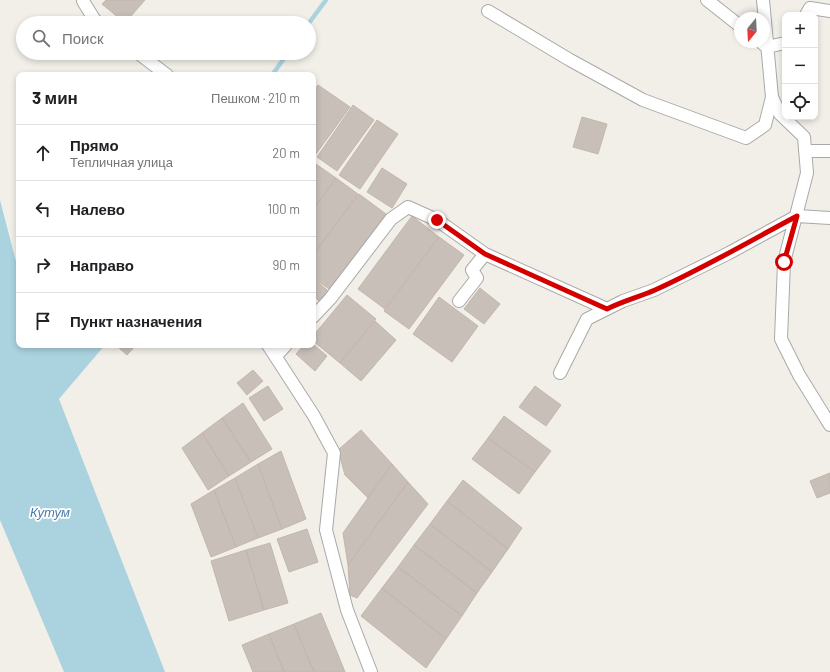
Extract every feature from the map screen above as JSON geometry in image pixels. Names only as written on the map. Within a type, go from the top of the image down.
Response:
[{"type":"street","points":[[84,0],[92,16]]},
{"type":"street","points":[[707,0],[734,21]]},
{"type":"street","points":[[764,0],[764,12]]},
{"type":"street","points":[[808,12],[810,8],[830,12]]},
{"type":"street","points":[[488,11],[570,60],[643,100],[746,138],[765,125],[772,97]]},
{"type":"street","points":[[770,44],[782,43]]},
{"type":"street","points":[[765,48],[772,97],[780,114],[804,137],[807,173],[784,262],[781,339],[799,375],[830,425]]},
{"type":"street","points":[[147,60],[163,72]]},
{"type":"street","points":[[805,151],[830,151]]},
{"type":"street","points":[[316,314],[330,299],[391,219],[408,207],[437,220],[485,254],[607,309]]},
{"type":"street","points":[[560,374],[587,319],[623,301],[654,290],[729,253],[797,216],[830,218]]},
{"type":"street","points":[[459,301],[477,278],[472,270],[485,254]]},
{"type":"street","points":[[270,348],[314,416],[334,453],[326,530],[347,610],[371,672]]},
{"type":"street","points":[[276,356],[283,348]]},
{"type":"water","name":"Кутум","points":[[0,200],[16,261],[16,348],[102,348],[59,399],[165,672],[64,672],[0,520]]},
{"type":"building","points":[[106,0],[145,0],[131,16],[117,16],[102,4]]},
{"type":"building","points":[[318,85],[350,107],[316,154],[316,88]]},
{"type":"building","points":[[353,105],[374,120],[337,171],[317,157]]},
{"type":"building","points":[[582,117],[607,124],[598,154],[573,147]]},
{"type":"building","points":[[377,120],[398,134],[360,189],[339,175]]},
{"type":"building","points":[[316,164],[336,178],[316,206]]},
{"type":"building","points":[[382,168],[407,184],[392,208],[367,192]]},
{"type":"building","points":[[336,178],[358,194],[316,251],[316,206]]},
{"type":"building","points":[[359,194],[386,214],[329,289],[316,279],[316,251]]},
{"type":"building","points":[[412,216],[439,237],[385,309],[358,289]]},
{"type":"building","points":[[439,237],[464,255],[409,329],[384,311]]},
{"type":"building","points":[[316,280],[328,291],[319,301],[316,298]]},
{"type":"building","points":[[480,288],[500,304],[484,324],[464,309]]},
{"type":"building","points":[[347,295],[376,319],[340,363],[316,343],[316,332]]},
{"type":"building","points":[[439,297],[478,326],[452,362],[413,334]]},
{"type":"building","points":[[375,321],[396,340],[361,381],[340,363]]},
{"type":"building","points":[[316,347],[327,356],[315,371],[296,354],[301,348],[316,348]]},
{"type":"building","points":[[119,348],[133,348],[127,355]]},
{"type":"building","points":[[253,370],[263,381],[247,395],[237,383]]},
{"type":"building","points":[[268,386],[283,409],[264,421],[249,398]]},
{"type":"building","points":[[535,386],[561,405],[546,426],[519,407]]},
{"type":"building","points":[[243,403],[272,449],[251,462],[222,418]]},
{"type":"building","points":[[504,416],[551,451],[535,472],[488,438]]},
{"type":"building","points":[[222,418],[251,462],[229,476],[202,433]]},
{"type":"building","points":[[361,430],[392,464],[368,498],[345,475],[338,450]]},
{"type":"building","points":[[202,433],[229,476],[208,490],[182,448]]},
{"type":"building","points":[[488,438],[535,472],[519,494],[472,459]]},
{"type":"building","points":[[281,451],[306,519],[282,529],[258,464]]},
{"type":"building","points":[[258,464],[282,529],[258,538],[235,478]]},
{"type":"building","points":[[392,464],[408,482],[348,565],[343,533]]},
{"type":"building","points":[[830,473],[830,493],[817,498],[810,481]]},
{"type":"building","points":[[235,478],[258,538],[236,547],[214,490]]},
{"type":"building","points":[[463,480],[522,528],[508,549],[447,501]]},
{"type":"building","points":[[408,482],[428,504],[357,598],[350,595],[348,565]]},
{"type":"building","points":[[214,490],[236,547],[211,557],[191,504]]},
{"type":"building","points":[[447,501],[508,549],[492,572],[430,524]]},
{"type":"building","points":[[430,524],[492,572],[477,593],[414,545]]},
{"type":"building","points":[[307,529],[318,562],[289,572],[277,539]]},
{"type":"building","points":[[270,543],[288,603],[264,610],[246,550]]},
{"type":"building","points":[[414,545],[477,593],[462,616],[398,567]]},
{"type":"building","points":[[246,550],[264,610],[229,621],[211,561]]},
{"type":"building","points":[[398,567],[462,616],[446,639],[382,588]]},
{"type":"building","points":[[382,588],[446,639],[426,668],[361,616]]},
{"type":"building","points":[[321,613],[345,672],[314,672],[294,624]]},
{"type":"building","points":[[294,624],[314,672],[284,672],[269,634]]},
{"type":"building","points":[[269,634],[284,672],[253,672],[242,645]]},
{"type":"waterway","points":[[314,16],[326,0]]},
{"type":"waterway","points":[[274,72],[283,60]]},
{"type":"route","points":[[437,220],[485,254],[607,309],[623,301],[654,290],[729,253],[797,216],[784,262]]}]
